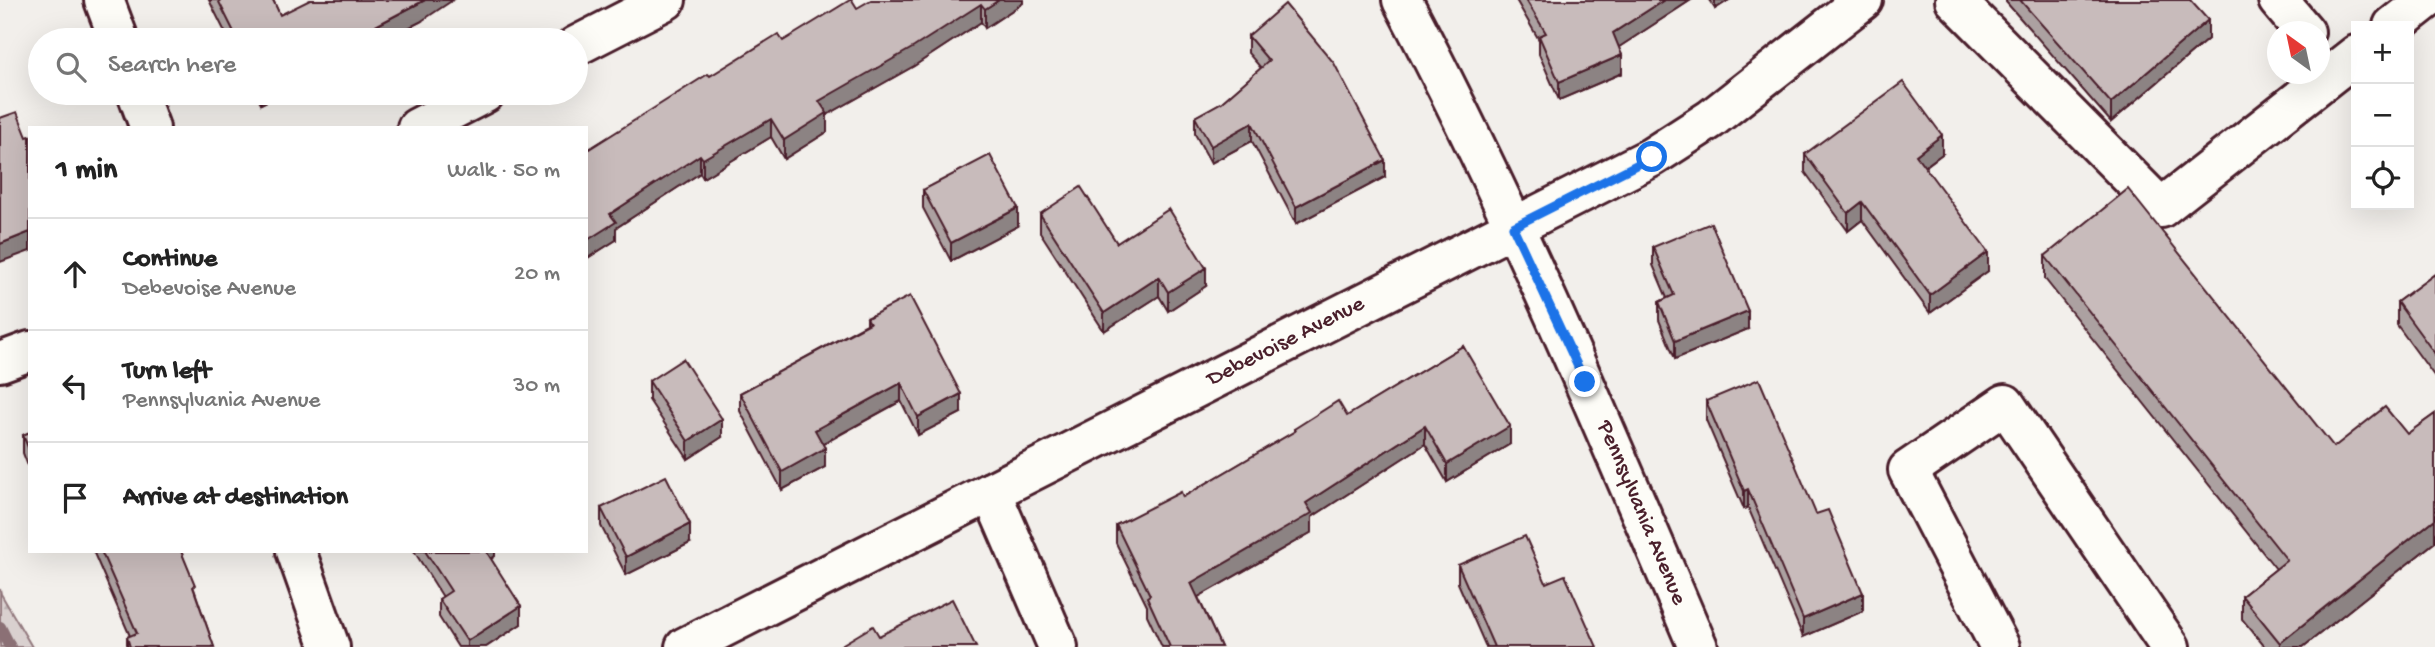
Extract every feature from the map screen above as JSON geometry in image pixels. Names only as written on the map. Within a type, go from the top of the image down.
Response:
[{"type":"street","points":[[104,0],[114,28]]},
{"type":"street","points":[[588,40],[666,0]]},
{"type":"street","name":"Pennsylvania Avenue","points":[[1402,0],[1457,104],[1585,382],[1698,647]]},
{"type":"street","name":"Debevoise Avenue","points":[[685,647],[1652,157],[1711,119],[1863,0]]},
{"type":"street","points":[[1955,0],[2161,208],[2338,58]]},
{"type":"street","points":[[2278,0],[2296,21]]},
{"type":"street","points":[[2399,21],[2426,0]]},
{"type":"street","points":[[141,105],[149,126]]},
{"type":"street","points":[[421,126],[462,105]]},
{"type":"street","points":[[0,362],[28,352]]},
{"type":"street","points":[[2000,647],[1908,470],[2005,404],[2170,647]]},
{"type":"street","points":[[991,492],[1058,647]]},
{"type":"street","points":[[297,553],[330,647]]},
{"type":"green space","points":[[0,589],[1,594],[32,647],[0,647]]},
{"type":"building","points":[[218,0],[273,0],[280,15],[310,0],[425,0],[372,28],[232,28]]},
{"type":"building","points":[[850,0],[857,8],[871,0],[999,0],[985,9],[981,4],[914,47],[819,101],[827,113],[784,140],[771,119],[703,159],[700,155],[610,214],[616,222],[588,240],[588,150],[708,74],[710,76],[778,34],[783,41]]},
{"type":"building","points":[[1526,0],[1664,0],[1613,33],[1622,55],[1559,82],[1539,36],[1546,33]]},
{"type":"building","points":[[2020,0],[2190,0],[2208,20],[2111,103]]},
{"type":"building","points":[[1285,4],[1334,63],[1385,160],[1296,207],[1252,123],[1211,146],[1195,117],[1222,102],[1269,61],[1248,36]]},
{"type":"building","points":[[1903,82],[1942,135],[1916,155],[1988,252],[1930,295],[1862,202],[1848,213],[1805,154]]},
{"type":"building","points":[[17,112],[28,137],[28,233],[0,244],[0,118]]},
{"type":"building","points":[[990,155],[1018,208],[951,243],[923,190]]},
{"type":"building","points":[[1081,187],[1117,243],[1169,209],[1206,268],[1168,292],[1159,277],[1104,313],[1040,214]]},
{"type":"building","points":[[2128,189],[2334,447],[2385,407],[2407,434],[2435,414],[2435,519],[2280,643],[2242,596],[2287,560],[2045,256]]},
{"type":"building","points":[[1711,223],[1748,311],[1675,341],[1659,302],[1674,295],[1653,247]]},
{"type":"building","points":[[2435,274],[2435,354],[2397,302]]},
{"type":"building","points":[[910,296],[961,394],[918,417],[901,383],[815,430],[825,448],[782,472],[740,393],[870,323],[867,318]]},
{"type":"building","points":[[1463,346],[1510,426],[1447,464],[1425,426],[1306,503],[1312,513],[1191,583],[1221,647],[1170,647],[1147,597],[1150,595],[1116,525],[1181,492],[1183,497],[1295,431],[1294,429],[1338,401],[1347,416]]},
{"type":"building","points":[[683,359],[722,419],[688,441],[649,381]]},
{"type":"building","points":[[1759,379],[1816,514],[1828,510],[1863,593],[1803,619],[1748,489],[1744,491],[1706,401]]},
{"type":"building","points":[[28,433],[28,447],[23,435]]},
{"type":"building","points":[[666,476],[690,524],[626,557],[601,508]]},
{"type":"building","points":[[1525,536],[1546,583],[1565,575],[1597,647],[1494,647],[1458,565]]},
{"type":"building","points":[[102,553],[182,553],[195,585],[193,587],[214,647],[130,647],[127,637],[137,633]]},
{"type":"building","points":[[426,553],[487,553],[521,606],[467,641],[439,599],[451,591]]},
{"type":"building","points":[[952,599],[976,647],[838,647],[873,626],[879,636]]},
{"type":"waterway","points":[[0,627],[10,647]]},
{"type":"route","points":[[1585,382],[1513,227],[1652,157]]}]
